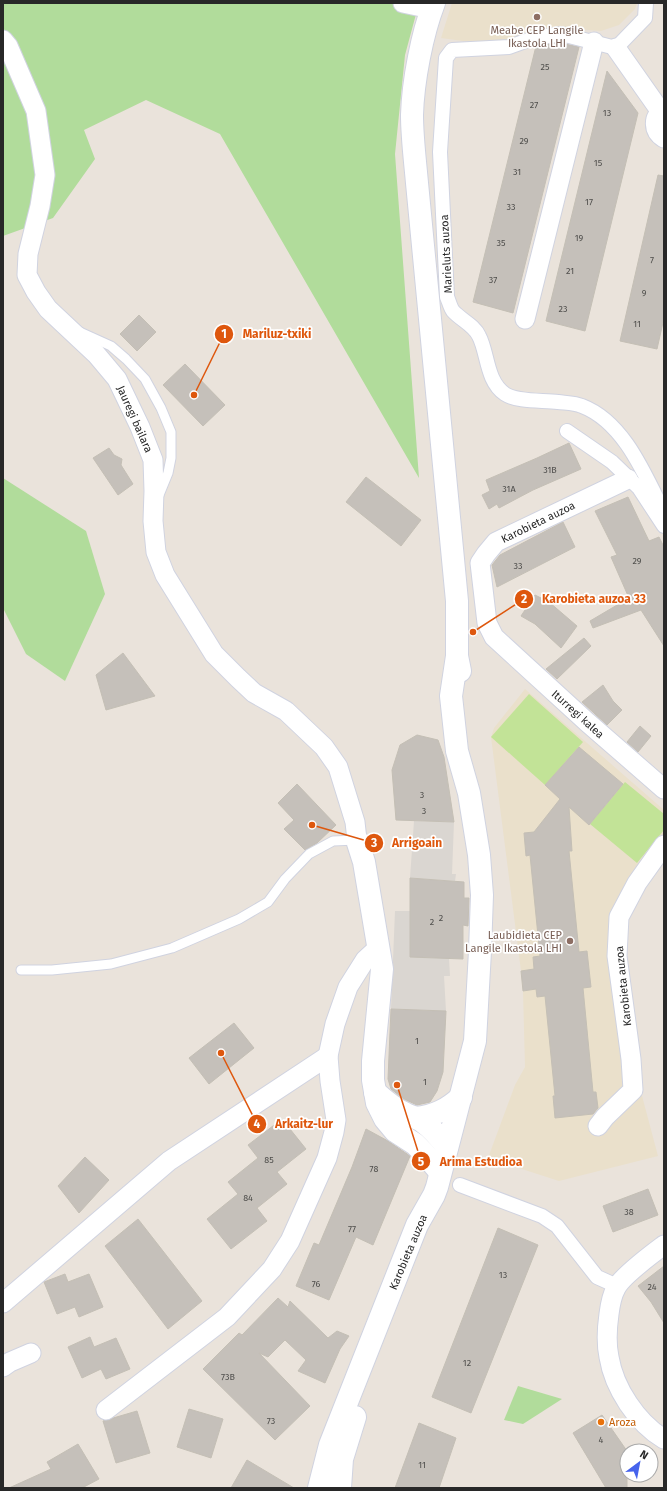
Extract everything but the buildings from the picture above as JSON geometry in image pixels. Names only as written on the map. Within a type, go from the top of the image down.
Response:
[{"type":"main road","points":[[433,6],[417,74],[412,115],[417,190],[457,601],[457,656],[462,686],[470,765],[469,793],[479,855],[482,895],[475,1041],[434,1195]]},
{"type":"main road","points":[[357,840],[364,862],[382,969],[373,1062],[373,1080],[377,1103],[385,1119],[395,1131],[415,1144],[440,1172]]},
{"type":"main road","points":[[375,1092],[388,1104],[407,1115],[416,1118],[433,1130],[447,1147]]},
{"type":"main road","points":[[416,1118],[434,1114],[449,1107],[461,1097]]},
{"type":"main road","name":"Karobieta auzoa","points":[[319,1488],[330,1446],[417,1225],[434,1195]]},
{"type":"main road","name":"Karobieta auzoa","points":[[340,1488],[342,1459],[353,1423],[431,1228],[434,1195]]},
{"type":"street","points":[[403,3],[433,6]]},
{"type":"street","points":[[646,3],[645,18],[616,48],[662,111],[655,121],[655,126],[660,135],[664,138]]},
{"type":"street","name":"Marieluts auzoa","points":[[616,48],[561,34],[534,38],[509,47],[452,50],[446,58],[440,152],[447,297],[452,310],[476,329],[489,370],[504,393],[515,398],[546,400],[582,405],[605,419],[618,432],[644,472],[664,512]]},
{"type":"street","name":"Jauregi bailara","points":[[3,40],[8,46],[36,111],[45,175],[40,206],[28,254],[28,275],[36,292],[48,309],[64,326],[96,354],[117,379],[140,427],[153,460],[156,552],[166,575],[214,654],[254,693],[286,711],[324,747],[338,767],[355,822],[357,840]]},
{"type":"street","points":[[525,319],[594,42]]},
{"type":"street","points":[[567,431],[612,462],[639,488],[664,526]]},
{"type":"street","name":"Karobieta auzoa","points":[[494,637],[487,623],[480,563],[496,542],[628,479]]},
{"type":"street","name":"Iturregi kalea","points":[[494,637],[587,722],[664,789]]},
{"type":"street","name":"Karobieta auzoa","points":[[598,1126],[605,1117],[633,1090],[631,1059],[618,956],[619,917],[636,883],[664,845]]},
{"type":"street","points":[[106,1410],[226,1317],[272,1269],[290,1241],[327,1158],[334,1132],[336,1120],[328,1056],[334,1024],[348,987],[366,960],[378,948]]},
{"type":"street","points":[[3,1303],[169,1161],[328,1056]]},
{"type":"street","points":[[460,1185],[542,1216],[557,1226],[597,1277],[616,1286]]},
{"type":"street","points":[[664,1245],[616,1286],[607,1328],[609,1358],[616,1380],[632,1410],[646,1425],[664,1439]]},
{"type":"street","points":[[3,1307],[3,1312]]},
{"type":"street","points":[[3,1367],[10,1362],[31,1354]]},
{"type":"lane","points":[[64,326],[112,346],[145,379],[161,408],[171,432],[171,458],[168,473],[154,505]]},
{"type":"lane","points":[[21,970],[52,970],[111,964],[172,948],[240,919],[268,902],[285,879],[309,854],[333,841],[357,840]]},
{"type":"shaded area","name":"Meabe CEP Langile Ikastola LHI","points":[[452,3],[637,3],[635,9],[619,25],[601,31],[553,27],[511,39],[485,44],[441,38]]},
{"type":"shaded area","name":"Laubidieta CEP Langile Ikastola LHI","points":[[525,689],[664,810],[664,855],[625,922],[621,960],[637,1077],[658,1156],[559,1181],[488,1158],[515,1085],[525,1067],[521,971],[491,737],[494,728]]},
{"type":"shaded area","points":[[414,821],[454,822],[452,874],[456,874],[455,881],[410,878]]},
{"type":"shaded area","points":[[395,911],[410,911],[410,957],[449,958],[450,976],[444,976],[446,1011],[391,1009]]},
{"type":"green space","points":[[3,3],[419,3],[405,55],[395,154],[419,478],[220,134],[146,100],[84,130],[95,159],[53,218],[3,236]]},
{"type":"green space","points":[[3,478],[86,531],[105,594],[65,681],[26,654],[3,608]]},
{"type":"green space","points":[[529,694],[583,742],[545,785],[491,737]]},
{"type":"green space","points":[[625,782],[664,814],[664,830],[637,863],[590,824]]},
{"type":"green space","points":[[518,1386],[562,1399],[523,1424],[504,1420]]},
{"type":"place","name":"Meabe CEP Langile Ikastola LHI","points":[[537,17]]},
{"type":"place","name":"Mariluz-txiki","points":[[194,395]]},
{"type":"place","name":"Karobieta auzoa 33","points":[[473,632]]},
{"type":"place","name":"Arrigoain","points":[[312,825]]},
{"type":"place","name":"Laubidieta CEP Langile Ikastola LHI","points":[[570,941]]},
{"type":"place","name":"Arkaitz-lur","points":[[221,1053]]},
{"type":"place","name":"Arima Estudioa","points":[[397,1085]]},
{"type":"place","name":"Aroza","points":[[601,1422]]}]
